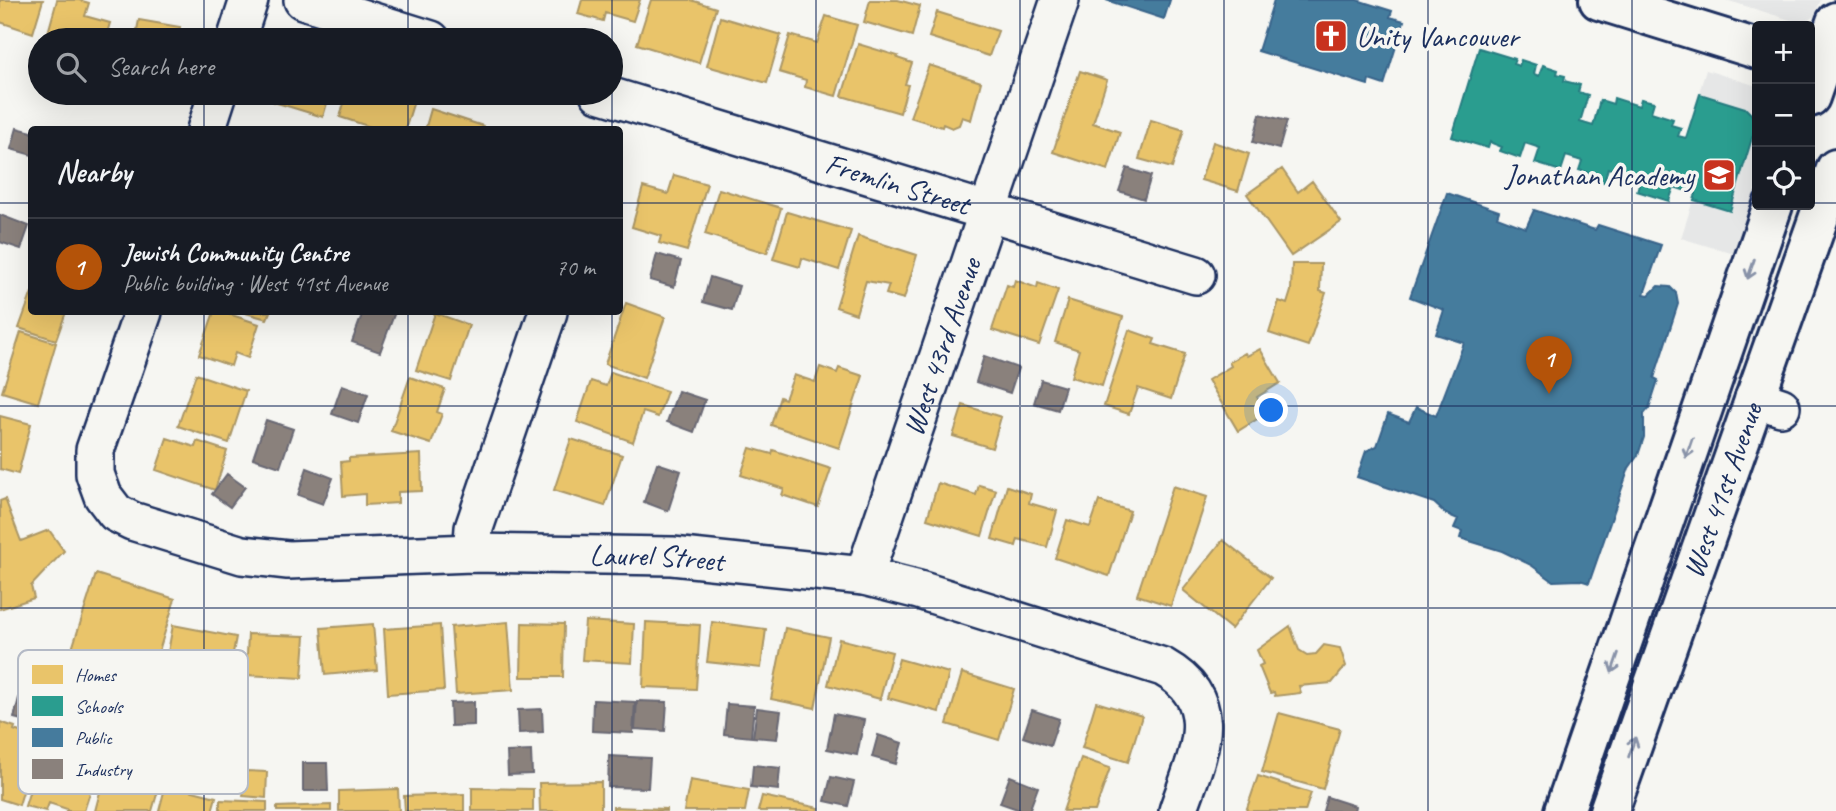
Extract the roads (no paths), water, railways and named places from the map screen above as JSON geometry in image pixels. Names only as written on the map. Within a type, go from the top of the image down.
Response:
[{"type":"main road","points":[[1599,0],[1752,47]]},
{"type":"main road","points":[[1819,76],[1836,22]]},
{"type":"main road","name":"West 41st Avenue","points":[[1609,811],[1768,402],[1836,169]]},
{"type":"main road","name":"West 41st Avenue","points":[[1564,811],[1771,210]]},
{"type":"main road","points":[[1711,384],[1768,402]]},
{"type":"street","points":[[240,28],[249,0]]},
{"type":"street","points":[[303,0],[393,28]]},
{"type":"street","name":"West 43rd Avenue","points":[[864,576],[1060,0]]},
{"type":"street","points":[[207,126],[214,105]]},
{"type":"street","name":"Fremlin Street","points":[[609,107],[1196,275]]},
{"type":"street","name":"Laurel Street","points":[[142,315],[95,450],[94,474],[103,496],[116,513],[132,521],[242,555],[288,560],[472,553],[672,556],[864,576],[919,590],[1164,667],[1187,684],[1198,701],[1203,724],[1199,749],[1178,811]]},
{"type":"street","points":[[472,553],[474,528],[547,315]]},
{"type":"place","name":"Unity Vancouver","points":[[1331,36]]},
{"type":"place","name":"Jonathan Academy","points":[[1719,175]]},
{"type":"place","name":"Jewish Community Centre","points":[[1549,394]]}]
